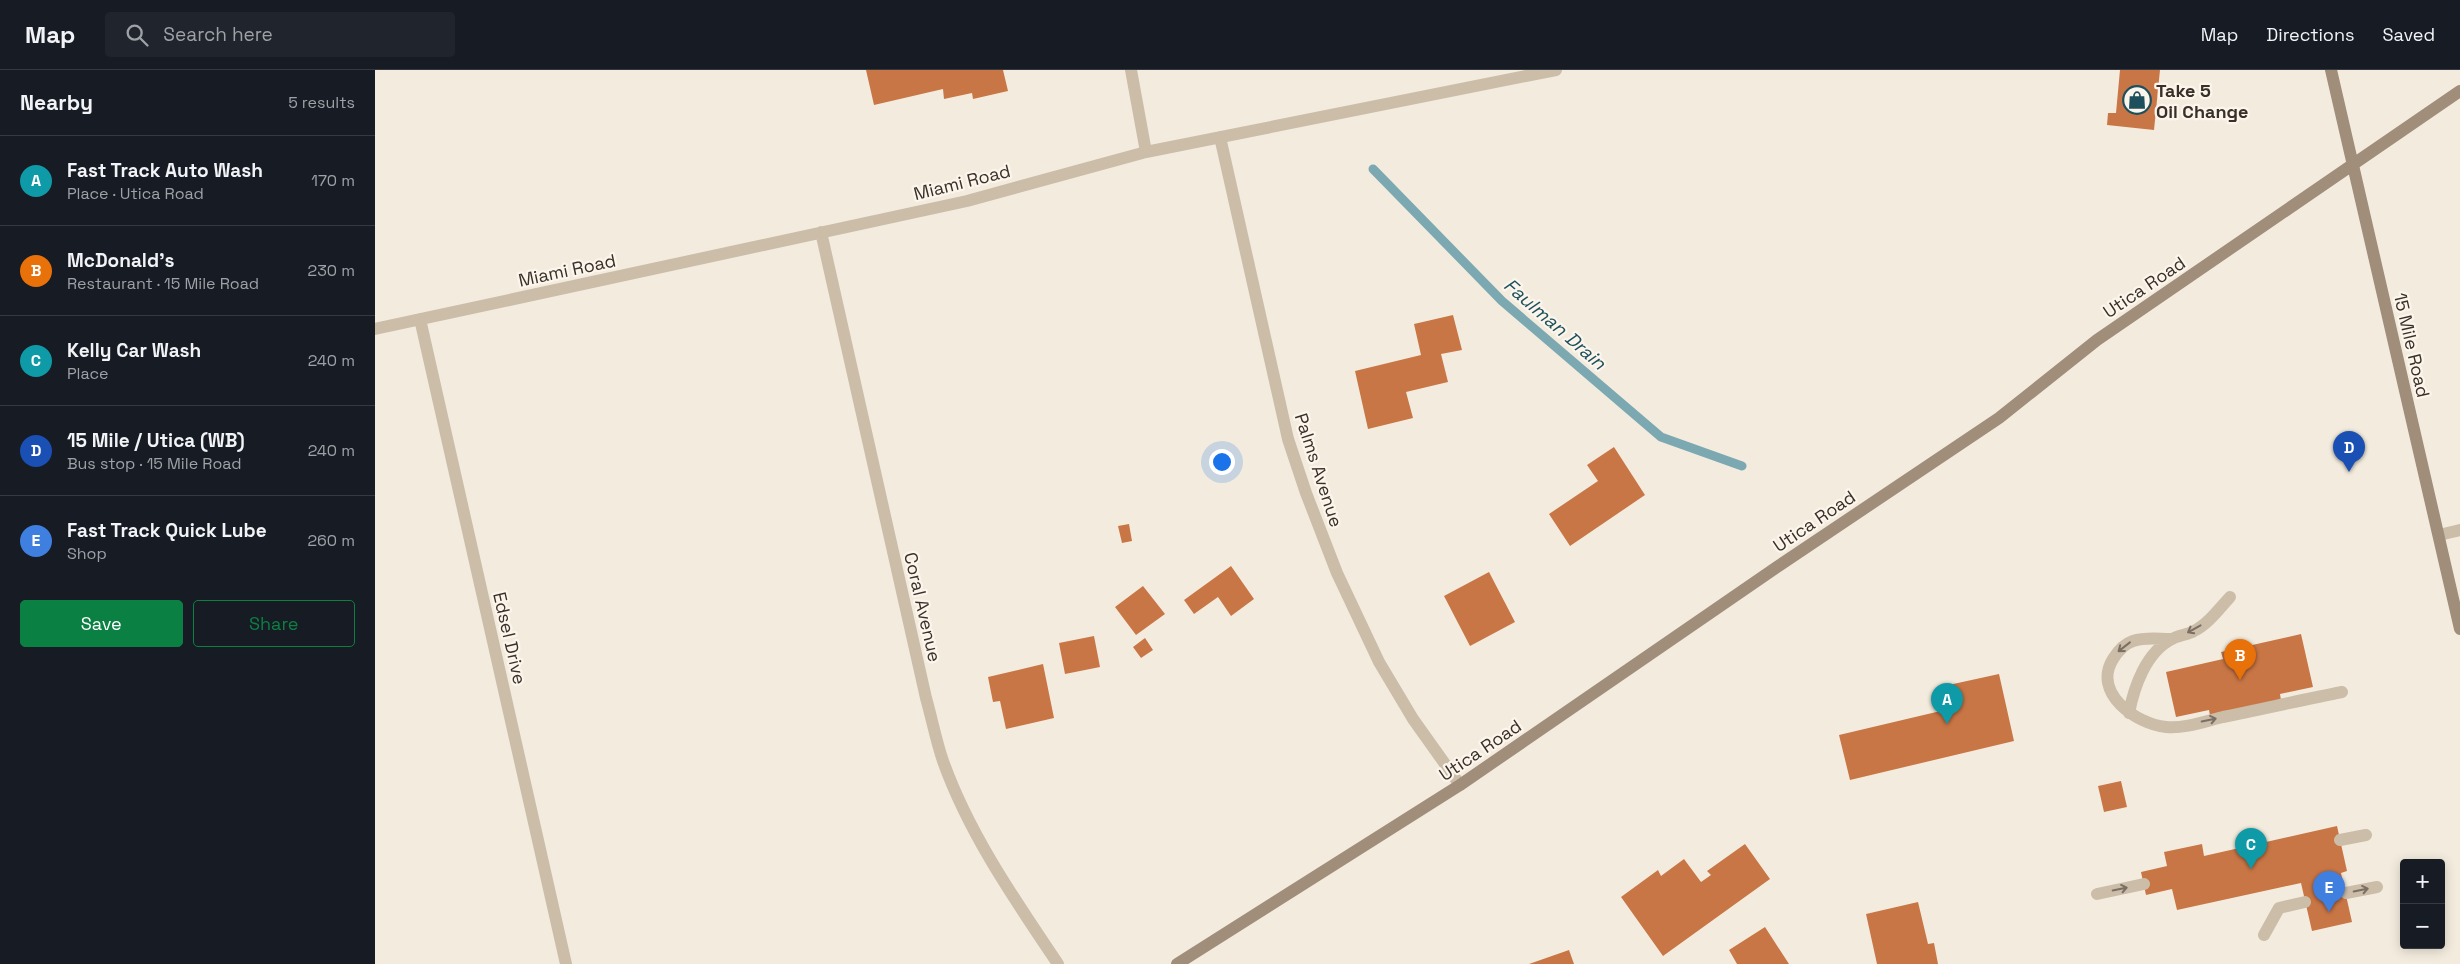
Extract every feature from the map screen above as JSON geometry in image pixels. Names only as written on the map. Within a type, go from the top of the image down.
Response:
[{"type":"main road","name":"15 Mile Road","points":[[2331,70],[2460,629]]},
{"type":"main road","name":"Utica Road","points":[[1177,964],[1460,785],[1777,567],[1999,418],[2097,340],[2460,91]]},
{"type":"street","points":[[1131,70],[1146,152]]},
{"type":"street","name":"Miami Road","points":[[375,329],[967,201],[1146,152],[1557,70]]},
{"type":"street","name":"Palms Avenue","points":[[1220,137],[1286,429],[1306,493],[1337,572],[1379,662],[1413,719],[1460,785]]},
{"type":"street","name":"Coral Avenue","points":[[821,232],[926,698],[943,761],[971,824],[1021,909],[1058,964]]},
{"type":"street","name":"Edsel Drive","points":[[420,320],[566,964]]},
{"type":"street","points":[[2439,535],[2460,530]]},
{"type":"street","points":[[2230,597],[2211,618],[2194,631],[2171,639],[2147,638],[2132,641],[2121,648],[2113,658],[2108,673],[2112,693],[2117,703],[2129,713],[2147,722],[2168,727],[2342,692]]},
{"type":"street","points":[[2129,713],[2135,687],[2153,655],[2171,639]]},
{"type":"street","points":[[2340,840],[2366,835]]},
{"type":"street","points":[[2097,894],[2144,884]]},
{"type":"street","points":[[2346,893],[2377,887]]},
{"type":"street","points":[[2264,935],[2279,908],[2305,902]]},
{"type":"building","points":[[866,70],[1003,70],[1008,91],[973,99],[972,93],[944,99],[943,89],[874,105]]},
{"type":"building","name":"Take 5 Oil Change","points":[[2120,70],[2160,70],[2154,130],[2107,125],[2108,113],[2116,113]]},
{"type":"building","points":[[1453,315],[1462,350],[1441,354],[1448,382],[1406,392],[1413,418],[1368,429],[1355,371],[1421,355],[1414,324]]},
{"type":"building","points":[[1614,447],[1645,495],[1570,546],[1549,514],[1598,481],[1587,465]]},
{"type":"building","points":[[1129,524],[1132,541],[1122,543],[1118,526]]},
{"type":"building","points":[[1231,566],[1254,599],[1231,616],[1218,597],[1194,614],[1184,600]]},
{"type":"building","points":[[1489,572],[1515,622],[1470,646],[1444,596]]},
{"type":"building","points":[[1143,586],[1165,614],[1136,635],[1115,607]]},
{"type":"building","points":[[2301,634],[2313,687],[2280,694],[2281,700],[2210,716],[2209,710],[2176,717],[2166,672],[2223,659],[2221,652]]},
{"type":"building","points":[[1094,636],[1100,667],[1065,674],[1059,643]]},
{"type":"building","points":[[1145,638],[1153,650],[1141,658],[1133,647]]},
{"type":"building","points":[[1043,664],[1054,718],[1006,729],[1000,701],[993,702],[988,677]]},
{"type":"building","points":[[1999,674],[2014,741],[1850,780],[1839,735],[1949,709],[1944,686]]},
{"type":"building","points":[[2121,781],[2127,807],[2104,812],[2098,786]]},
{"type":"building","points":[[2337,826],[2347,871],[2341,873],[2352,922],[2312,931],[2301,883],[2177,910],[2172,889],[2146,895],[2141,872],[2167,866],[2164,852],[2202,844],[2204,856]]},
{"type":"building","points":[[1745,844],[1770,879],[1663,956],[1621,897],[1658,870],[1661,876],[1684,859],[1701,882],[1711,875],[1707,871]]},
{"type":"building","points":[[1918,902],[1928,944],[1934,943],[1938,964],[1877,964],[1866,914]]},
{"type":"building","points":[[1765,927],[1789,964],[1737,964],[1729,950]]},
{"type":"building","points":[[1569,950],[1574,964],[1529,964]]},
{"type":"waterway","name":"Faulman Drain","points":[[1373,169],[1502,301],[1661,437],[1742,466]]},
{"type":"place","name":"Take 5 Oil Change","points":[[2137,100]]},
{"type":"place","name":"15 Mile / Utica (WB)","points":[[2349,472]]},
{"type":"place","name":"McDonald's","points":[[2240,680]]},
{"type":"place","name":"Fast Track Auto Wash","points":[[1947,724]]},
{"type":"place","name":"Kelly Car Wash","points":[[2251,869]]},
{"type":"place","name":"Fast Track Quick Lube","points":[[2329,912]]}]
